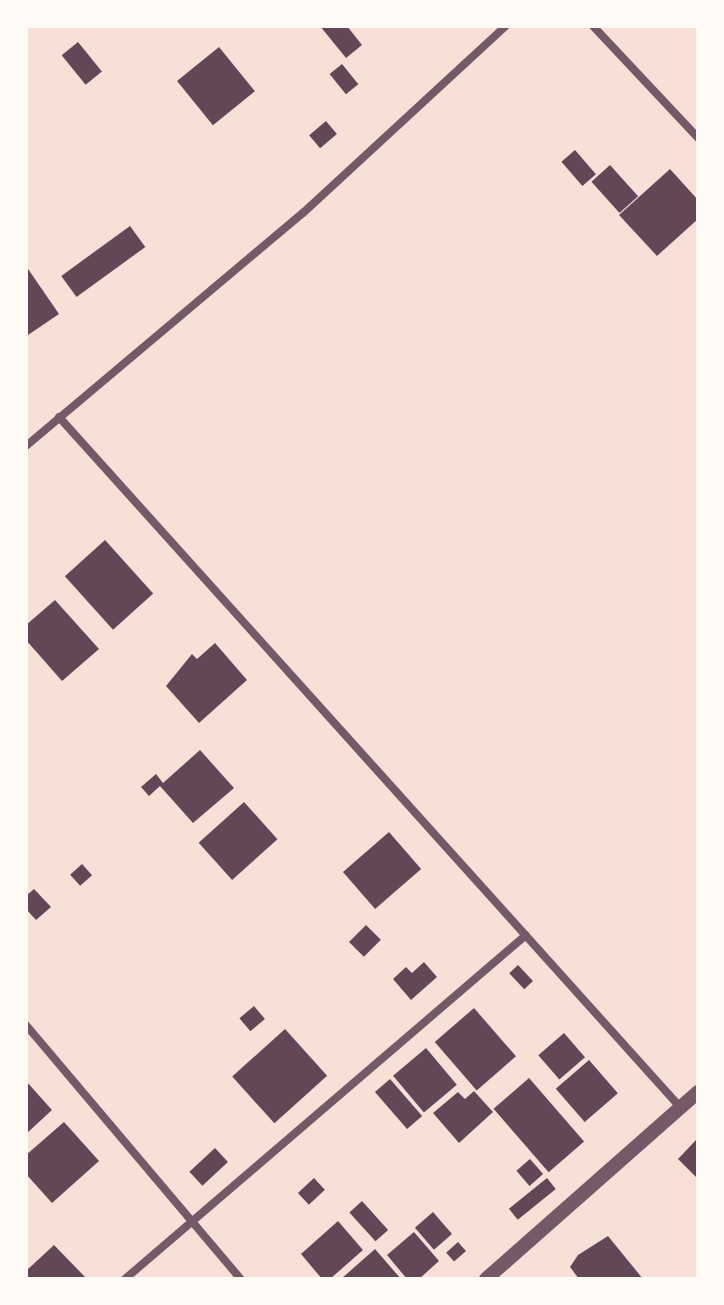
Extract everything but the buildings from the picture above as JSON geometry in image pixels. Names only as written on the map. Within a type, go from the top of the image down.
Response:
[{"type":"street","points":[[26,446],[303,213],[506,26]]},
{"type":"street","points":[[593,26],[698,138]]},
{"type":"street","points":[[59,417],[681,1108]]},
{"type":"street","points":[[125,1279],[526,935]]},
{"type":"street","points":[[26,1025],[241,1279]]},
{"type":"street","points":[[486,1279],[698,1092]]}]
